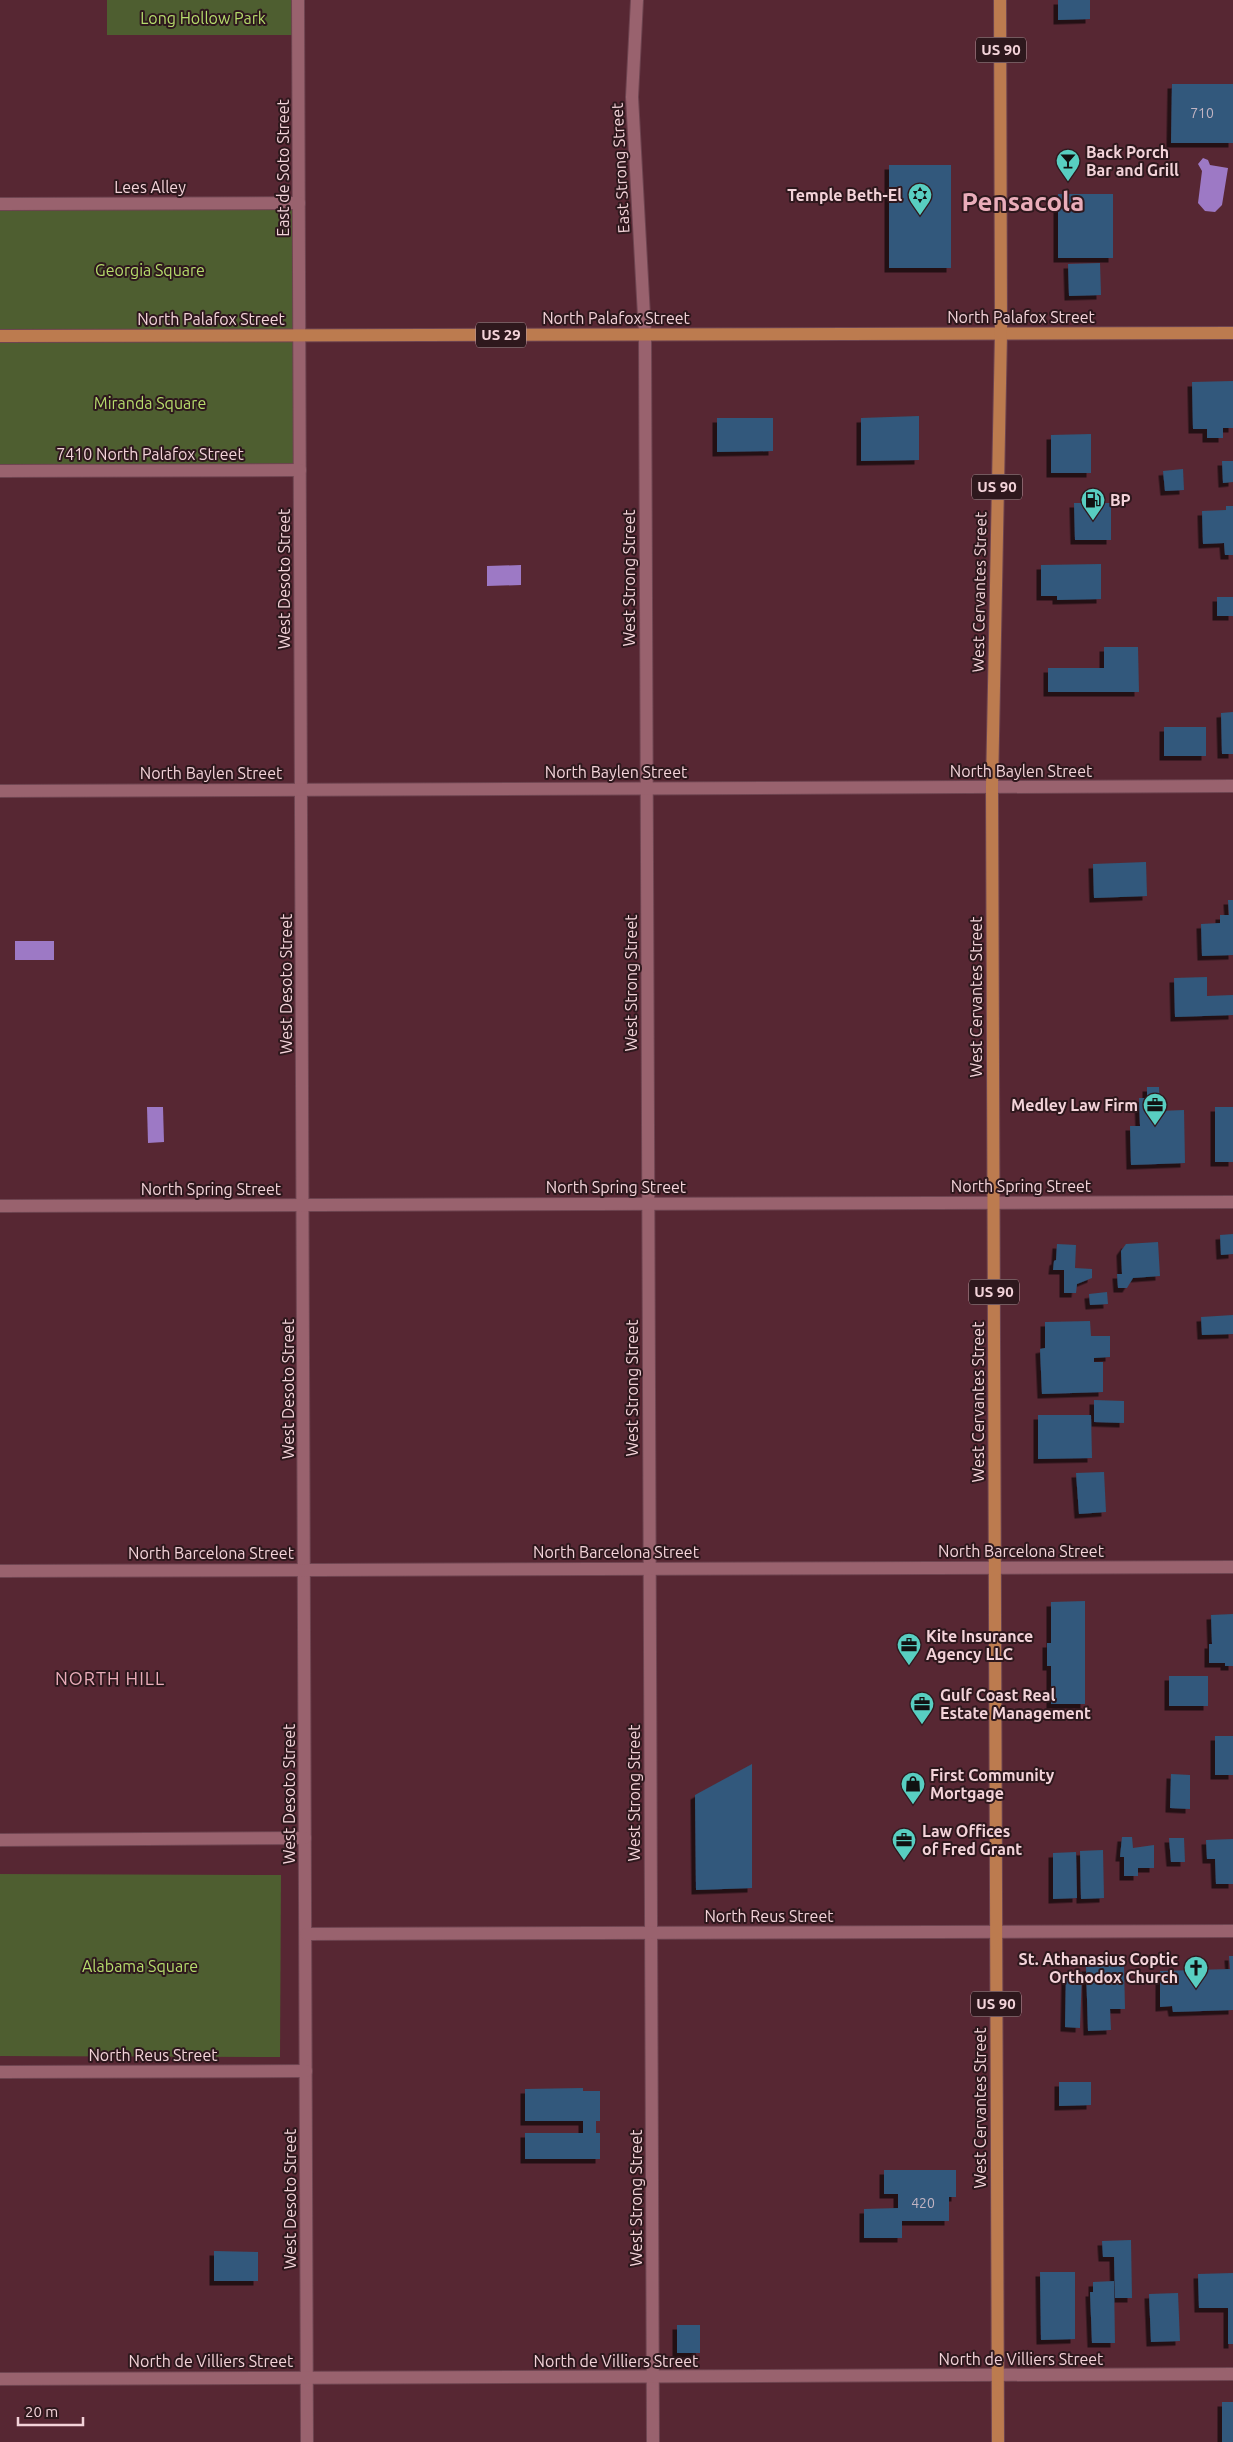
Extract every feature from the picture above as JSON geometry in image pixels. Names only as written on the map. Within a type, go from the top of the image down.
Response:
[{"type":"main road","name":"US 90","points":[[1000,0],[1001,333]]},
{"type":"main road","name":"West Cervantes Street","points":[[998,2442],[992,787],[1001,333]]},
{"type":"main road","name":"North Palafox Street","points":[[0,336],[1233,334]]},
{"type":"street","name":"East de Soto Street","points":[[298,0],[300,335]]},
{"type":"street","name":"East Strong Street","points":[[637,0],[632,97],[645,334]]},
{"type":"street","name":"Lees Alley","points":[[0,204],[300,203]]},
{"type":"street","name":"West Strong Street","points":[[645,334],[653,2442]]},
{"type":"street","name":"West Desoto Street","points":[[300,335],[307,2442]]},
{"type":"street","name":"7410 North Palafox Street","points":[[0,471],[300,470]]},
{"type":"street","name":"North Baylen Street","points":[[0,791],[1233,786]]},
{"type":"street","name":"North Spring Street","points":[[0,1206],[1233,1202]]},
{"type":"street","name":"North Barcelona Street","points":[[0,1571],[1233,1567]]},
{"type":"street","points":[[0,1840],[305,1838]]},
{"type":"street","name":"North Reus Street","points":[[306,1934],[1233,1931]]},
{"type":"street","name":"North Reus Street","points":[[0,2072],[306,2071]]},
{"type":"street","name":"North de Villiers Street","points":[[0,2379],[1233,2374]]},
{"type":"green space","name":"Long Hollow Park","points":[[107,0],[298,0],[299,35],[107,35]]},
{"type":"green space","points":[[299,203],[300,470],[0,471],[0,204]]},
{"type":"green space","name":"Alabama Square","points":[[0,1874],[281,1875],[280,2057],[0,2056]]},
{"type":"shaded area","points":[[1203,158],[1208,160],[1210,165],[1228,168],[1222,205],[1215,212],[1205,211],[1198,203],[1202,171],[1198,164]]},
{"type":"shaded area","points":[[521,565],[521,585],[487,586],[487,566]]},
{"type":"shaded area","points":[[15,941],[54,941],[54,960],[15,960]]},
{"type":"shaded area","points":[[147,1107],[163,1107],[164,1142],[148,1143]]},
{"type":"building","points":[[1058,0],[1090,0],[1090,19],[1058,20]]},
{"type":"building","points":[[1172,84],[1233,84],[1233,143],[1171,143]]},
{"type":"building","name":"Temple Beth-El","points":[[889,165],[951,165],[951,268],[889,268]]},
{"type":"building","points":[[1058,194],[1113,194],[1113,258],[1058,258]]},
{"type":"building","points":[[1100,263],[1101,295],[1069,296],[1068,264]]},
{"type":"building","points":[[1233,381],[1233,428],[1223,428],[1223,438],[1207,438],[1207,429],[1193,429],[1192,382]]},
{"type":"building","points":[[919,416],[919,460],[861,461],[861,418]]},
{"type":"building","points":[[717,418],[773,418],[773,451],[717,452]]},
{"type":"building","points":[[1091,434],[1091,473],[1051,473],[1051,435]]},
{"type":"building","points":[[1222,461],[1233,461],[1233,482],[1223,483]]},
{"type":"building","points":[[1183,469],[1184,490],[1165,491],[1163,471]]},
{"type":"building","name":"BP","points":[[1074,503],[1111,503],[1111,540],[1075,540]]},
{"type":"building","points":[[1226,506],[1233,506],[1233,555],[1225,555],[1224,543],[1203,544],[1202,511],[1226,510]]},
{"type":"building","points":[[1101,564],[1101,599],[1057,600],[1057,596],[1041,596],[1041,565]]},
{"type":"building","points":[[1217,597],[1233,597],[1233,616],[1217,616]]},
{"type":"building","points":[[1104,647],[1138,647],[1139,692],[1048,692],[1048,668],[1104,668]]},
{"type":"building","points":[[1233,712],[1233,754],[1222,754],[1221,713]]},
{"type":"building","points":[[1164,727],[1206,727],[1206,756],[1164,756]]},
{"type":"building","points":[[1146,862],[1147,896],[1094,898],[1093,864]]},
{"type":"building","points":[[1228,900],[1233,900],[1233,955],[1202,956],[1201,924],[1220,923],[1220,915],[1229,915]]},
{"type":"building","points":[[1207,977],[1207,996],[1233,995],[1233,1015],[1175,1017],[1174,978]]},
{"type":"building","points":[[1147,1087],[1159,1087],[1160,1111],[1184,1110],[1185,1163],[1131,1165],[1130,1126],[1140,1126],[1139,1098],[1147,1098]]},
{"type":"building","points":[[1215,1107],[1233,1107],[1233,1162],[1215,1162]]},
{"type":"building","points":[[1233,1234],[1233,1254],[1221,1255],[1220,1235]]},
{"type":"building","points":[[1158,1242],[1160,1276],[1133,1278],[1127,1288],[1118,1288],[1117,1274],[1122,1274],[1121,1251],[1126,1244]]},
{"type":"building","points":[[1057,1244],[1076,1245],[1075,1268],[1092,1269],[1092,1278],[1077,1284],[1076,1293],[1064,1293],[1064,1270],[1053,1270]]},
{"type":"building","points":[[1107,1292],[1108,1304],[1090,1305],[1089,1294]]},
{"type":"building","points":[[1233,1315],[1233,1334],[1202,1335],[1201,1317]]},
{"type":"building","points":[[1090,1321],[1091,1336],[1110,1336],[1110,1357],[1094,1358],[1094,1362],[1103,1362],[1103,1392],[1042,1394],[1040,1349],[1045,1348],[1045,1322]]},
{"type":"building","points":[[1094,1400],[1124,1401],[1124,1423],[1094,1422]]},
{"type":"building","points":[[1038,1415],[1091,1415],[1092,1458],[1038,1459]]},
{"type":"building","points":[[1104,1472],[1106,1512],[1079,1514],[1076,1473]]},
{"type":"building","points":[[1085,1601],[1085,1704],[1051,1704],[1051,1666],[1047,1666],[1047,1643],[1051,1643],[1051,1602]]},
{"type":"building","points":[[1233,1614],[1233,1666],[1225,1666],[1225,1663],[1209,1663],[1209,1644],[1212,1644],[1211,1615]]},
{"type":"building","points":[[1169,1676],[1208,1676],[1208,1706],[1169,1706]]},
{"type":"building","points":[[1215,1736],[1233,1736],[1233,1775],[1215,1775]]},
{"type":"building","points":[[752,1764],[752,1888],[696,1890],[695,1795]]},
{"type":"building","points":[[1171,1774],[1190,1775],[1190,1809],[1170,1808]]},
{"type":"building","points":[[1122,1837],[1132,1837],[1133,1848],[1154,1845],[1154,1868],[1138,1868],[1138,1876],[1124,1876],[1124,1857],[1120,1857]]},
{"type":"building","points":[[1169,1838],[1184,1838],[1185,1862],[1171,1862]]},
{"type":"building","points":[[1233,1839],[1233,1884],[1216,1884],[1215,1859],[1207,1859],[1206,1840]]},
{"type":"building","points":[[1103,1850],[1104,1898],[1081,1899],[1080,1851]]},
{"type":"building","points":[[1076,1852],[1077,1898],[1053,1899],[1053,1853]]},
{"type":"building","name":"St. Athanasius Coptic Orthodox Church","points":[[1229,1956],[1233,1956],[1233,2010],[1173,2012],[1172,2006],[1160,2007],[1160,1971],[1230,1969]]},
{"type":"building","points":[[1124,1965],[1125,2009],[1110,2009],[1111,2030],[1088,2031],[1086,1967]]},
{"type":"building","points":[[1066,1972],[1082,1972],[1080,2028],[1065,2027]]},
{"type":"building","points":[[1059,2082],[1091,2082],[1091,2105],[1059,2106]]},
{"type":"building","points":[[583,2088],[583,2091],[600,2091],[600,2121],[596,2121],[596,2133],[600,2133],[600,2159],[525,2159],[525,2133],[583,2133],[583,2121],[525,2121],[525,2089]]},
{"type":"building","points":[[884,2170],[956,2170],[956,2197],[949,2197],[949,2221],[902,2221],[902,2238],[864,2238],[864,2209],[898,2208],[898,2194],[884,2194]]},
{"type":"building","points":[[1131,2240],[1132,2298],[1115,2298],[1114,2257],[1103,2257],[1102,2241]]},
{"type":"building","points":[[214,2251],[258,2252],[258,2281],[214,2281]]},
{"type":"building","points":[[1040,2272],[1075,2272],[1075,2339],[1041,2340]]},
{"type":"building","points":[[1233,2273],[1233,2344],[1228,2344],[1228,2308],[1199,2308],[1198,2274]]},
{"type":"building","points":[[1114,2281],[1115,2343],[1092,2343],[1090,2292],[1093,2292],[1093,2282]]},
{"type":"building","points":[[1178,2293],[1180,2341],[1151,2342],[1149,2294]]},
{"type":"building","points":[[677,2325],[700,2325],[700,2353],[677,2353]]},
{"type":"building","points":[[1222,2402],[1233,2402],[1233,2442],[1222,2442]]},
{"type":"place","name":"Back Porch Bar and Grill","points":[[1068,182]]},
{"type":"place","name":"Temple Beth-El","points":[[920,216]]},
{"type":"place","name":"BP","points":[[1093,521]]},
{"type":"place","name":"Medley Law Firm","points":[[1155,1126]]},
{"type":"place","name":"Kite Insurance Agency LLC","points":[[909,1666]]},
{"type":"place","name":"Gulf Coast Real Estate Management","points":[[922,1725]]},
{"type":"place","name":"First Community Mortgage","points":[[913,1805]]},
{"type":"place","name":"Law Offices of Fred Grant","points":[[904,1861]]},
{"type":"place","name":"St. Athanasius Coptic Orthodox Church","points":[[1196,1989]]},
{"type":"district","name":"Pensacola","points":[[1023,202]]},
{"type":"district","name":"NORTH HILL","points":[[110,1679]]},
{"type":"park label","name":"Georgia Square","points":[[150,270]]},
{"type":"park label","name":"Miranda Square","points":[[150,403]]}]
